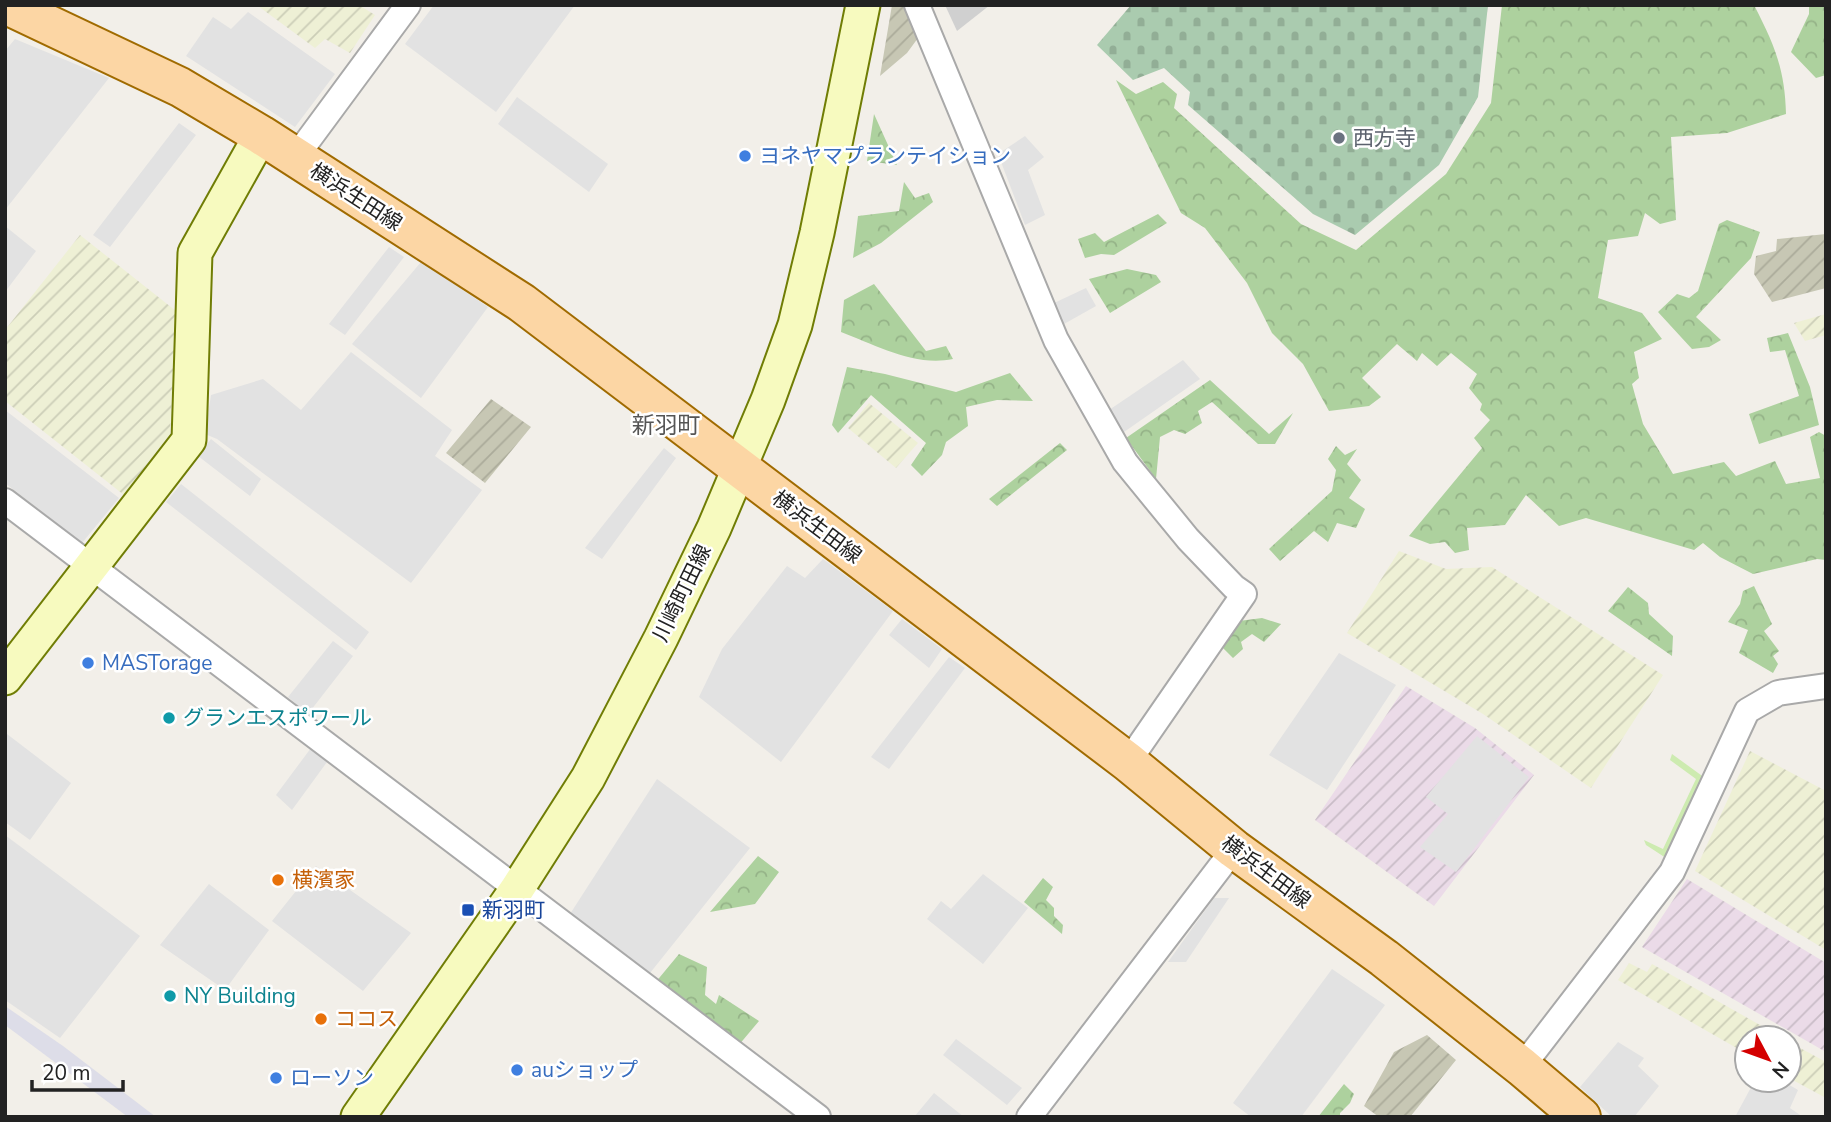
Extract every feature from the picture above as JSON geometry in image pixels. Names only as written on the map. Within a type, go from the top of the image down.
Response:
[{"type":"main road","name":"横浜生田線","points":[[7,5],[180,87],[261,135],[522,303],[1128,762],[1234,849],[1384,958],[1581,1117]]},
{"type":"main road","name":"川崎町田線","points":[[358,1117],[517,889],[588,778],[666,626],[740,469],[795,325],[823,207],[863,5]]},
{"type":"main road","points":[[5,678],[189,440],[195,253],[261,135]]},
{"type":"street","points":[[295,158],[408,5]]},
{"type":"street","points":[[917,5],[1063,351],[1125,463],[1188,539],[1244,594],[1128,762]]},
{"type":"street","points":[[5,501],[818,1117]]},
{"type":"street","points":[[1522,1067],[1672,872],[1747,711],[1778,693],[1826,686]]},
{"type":"street","points":[[1029,1117],[1234,849]]},
{"type":"shaded area","points":[[359,5],[375,15],[350,53],[325,39],[315,48],[258,6]]},
{"type":"shaded area","points":[[434,5],[575,5],[496,112],[405,44]]},
{"type":"shaded area","points":[[892,5],[903,5],[918,38],[907,53],[880,76]]},
{"type":"shaded area","points":[[945,5],[990,5],[957,31]]},
{"type":"shaded area","points":[[248,12],[335,74],[295,127],[186,56],[213,17],[231,29]]},
{"type":"shaded area","points":[[15,39],[109,78],[5,210],[5,51]]},
{"type":"shaded area","points":[[517,97],[608,164],[589,192],[498,124]]},
{"type":"shaded area","points":[[179,123],[196,135],[110,247],[93,235]]},
{"type":"shaded area","points":[[1025,136],[1044,157],[1028,170],[1045,215],[1025,225],[998,154]]},
{"type":"shaded area","points":[[5,226],[36,251],[5,292]]},
{"type":"shaded area","points":[[1826,234],[1826,288],[1772,302],[1754,274],[1756,256],[1776,251],[1777,239]]},
{"type":"shaded area","points":[[80,235],[176,311],[170,434],[124,495],[5,401],[5,330]]},
{"type":"shaded area","points":[[389,247],[404,257],[345,335],[329,324]]},
{"type":"shaded area","points":[[421,262],[488,307],[421,398],[352,344]]},
{"type":"shaded area","points":[[1086,288],[1096,306],[1064,324],[1052,304]]},
{"type":"shaded area","points":[[1826,314],[1826,335],[1805,341],[1794,323]]},
{"type":"shaded area","points":[[351,352],[452,430],[435,456],[482,490],[411,583],[217,439],[205,434],[211,395],[263,379],[301,410]]},
{"type":"shaded area","points":[[1183,360],[1200,379],[1124,432],[1109,410]]},
{"type":"shaded area","points":[[491,399],[531,427],[485,483],[446,453]]},
{"type":"shaded area","points":[[869,403],[918,443],[896,468],[848,428]]},
{"type":"shaded area","points":[[5,410],[119,498],[82,543],[5,483]]},
{"type":"shaded area","points":[[211,439],[261,479],[250,496],[198,456]]},
{"type":"shaded area","points":[[664,448],[676,458],[602,559],[585,548]]},
{"type":"shaded area","points":[[181,484],[369,632],[356,650],[166,502]]},
{"type":"shaded area","points":[[1399,551],[1446,569],[1492,567],[1663,675],[1591,788],[1483,714],[1347,633]]},
{"type":"shaded area","points":[[823,559],[893,611],[781,762],[699,697],[722,649],[787,566],[805,578]]},
{"type":"shaded area","points":[[902,619],[942,649],[929,668],[889,635]]},
{"type":"shaded area","points":[[333,641],[353,656],[308,714],[288,697]]},
{"type":"shaded area","points":[[1339,653],[1396,685],[1327,790],[1269,755]]},
{"type":"shaded area","points":[[949,657],[965,668],[889,769],[871,757]]},
{"type":"shaded area","points":[[1406,686],[1475,728],[1534,775],[1434,906],[1315,820]]},
{"type":"shaded area","points":[[7,734],[71,783],[30,840],[5,822]]},
{"type":"shaded area","points":[[1477,736],[1529,777],[1456,872],[1420,847],[1448,814],[1426,797]]},
{"type":"shaded area","points":[[311,748],[327,762],[292,810],[276,795]]},
{"type":"shaded area","points":[[1750,751],[1826,791],[1826,950],[1695,871]]},
{"type":"shaded area","points":[[657,779],[750,848],[650,973],[570,914]]},
{"type":"shaded area","points":[[5,835],[140,936],[60,1038],[5,1000]]},
{"type":"shaded area","points":[[316,866],[411,933],[363,991],[272,921]]},
{"type":"shaded area","points":[[983,874],[1028,908],[983,964],[927,919],[941,901],[951,909]]},
{"type":"shaded area","points":[[1687,879],[1826,963],[1826,1052],[1803,1039],[1803,1024],[1777,1024],[1642,947]]},
{"type":"shaded area","points":[[209,884],[269,930],[225,990],[160,945]]},
{"type":"shaded area","points":[[1214,898],[1229,898],[1186,962],[1168,962]]},
{"type":"shaded area","points":[[1629,963],[1647,972],[1652,964],[1758,1024],[1733,1024],[1733,1046],[1618,980]]},
{"type":"shaded area","points":[[1332,969],[1385,1005],[1301,1117],[1251,1117],[1233,1103]]},
{"type":"shaded area","points":[[5,1006],[63,1046],[156,1117],[128,1117],[5,1025]]},
{"type":"shaded area","points":[[1427,1035],[1456,1060],[1410,1117],[1379,1117],[1364,1106],[1394,1052]]},
{"type":"shaded area","points":[[956,1039],[1022,1088],[1007,1105],[943,1055]]},
{"type":"shaded area","points":[[1618,1042],[1644,1058],[1638,1066],[1659,1086],[1634,1117],[1612,1117],[1580,1087]]},
{"type":"shaded area","points":[[1803,1050],[1826,1062],[1824,1097],[1803,1086]]},
{"type":"shaded area","points":[[934,1093],[964,1117],[914,1117]]},
{"type":"shaded area","points":[[1747,1094],[1796,1094],[1790,1108],[1803,1117],[1735,1117]]},
{"type":"green space","name":"西方寺","points":[[1131,5],[1488,5],[1478,97],[1439,165],[1355,235],[1313,214],[1188,105],[1190,92],[1164,68],[1133,80],[1097,45]]},
{"type":"green space","points":[[1502,5],[1754,5],[1777,57],[1786,114],[1727,133],[1671,137],[1676,220],[1660,224],[1645,213],[1638,236],[1608,240],[1598,298],[1642,313],[1662,339],[1634,352],[1639,378],[1632,384],[1643,424],[1673,474],[1724,462],[1736,476],[1775,461],[1786,484],[1820,478],[1810,437],[1819,432],[1826,436],[1826,560],[1817,559],[1753,574],[1720,557],[1703,543],[1694,550],[1586,518],[1559,526],[1526,495],[1505,525],[1467,528],[1469,550],[1455,553],[1445,542],[1430,544],[1409,536],[1482,448],[1474,438],[1490,420],[1480,410],[1482,404],[1469,388],[1477,374],[1451,353],[1437,366],[1422,353],[1417,361],[1397,344],[1362,378],[1381,397],[1369,406],[1329,411],[1303,364],[1272,333],[1247,283],[1205,228],[1181,213],[1116,80],[1136,94],[1163,82],[1177,94],[1174,108],[1301,224],[1356,250],[1446,174],[1491,103]]},
{"type":"green space","points":[[1809,5],[1825,5],[1826,75],[1816,78],[1791,52],[1809,14]]},
{"type":"green space","points":[[874,114],[897,165],[867,161]]},
{"type":"green space","points":[[904,182],[915,198],[929,193],[933,202],[881,243],[853,258],[858,216],[899,211]]},
{"type":"green space","points":[[1158,214],[1167,223],[1114,255],[1101,254],[1085,258],[1078,239],[1095,233],[1104,242]]},
{"type":"green space","points":[[1727,220],[1760,232],[1751,258],[1696,317],[1721,340],[1709,347],[1692,349],[1658,312],[1677,294],[1689,298],[1698,291],[1719,224]]},
{"type":"green space","points":[[1127,269],[1156,275],[1161,282],[1110,313],[1089,279]]},
{"type":"green space","points":[[874,284],[926,351],[946,346],[953,359],[938,361],[910,357],[841,332],[844,300]]},
{"type":"green space","points":[[1788,333],[1810,387],[1819,425],[1759,444],[1749,414],[1799,396],[1785,350],[1770,352],[1767,338]]},
{"type":"green space","points":[[847,367],[956,392],[1010,373],[1033,401],[997,400],[966,407],[968,426],[946,442],[942,455],[922,476],[911,465],[926,443],[871,395],[838,433],[832,425]]},
{"type":"green space","points":[[1210,380],[1269,434],[1293,413],[1275,444],[1258,444],[1212,402],[1198,411],[1202,423],[1185,434],[1174,430],[1160,437],[1156,479],[1126,438]]},
{"type":"green space","points":[[1060,443],[1067,450],[997,506],[989,499]]},
{"type":"green space","points":[[1336,446],[1345,455],[1357,449],[1347,464],[1361,480],[1349,498],[1365,509],[1356,528],[1337,523],[1328,542],[1314,531],[1280,561],[1269,549],[1332,491],[1336,470],[1328,459]]},
{"type":"green space","points":[[1754,586],[1772,624],[1764,631],[1779,651],[1773,656],[1778,664],[1773,673],[1739,653],[1748,630],[1728,622],[1740,604],[1743,591]]},
{"type":"green space","points":[[1628,587],[1648,603],[1649,614],[1673,636],[1672,656],[1608,611]]},
{"type":"green space","points":[[1262,618],[1281,624],[1264,642],[1252,634],[1241,642],[1243,649],[1233,658],[1223,648],[1231,631],[1239,621]]},
{"type":"green space","points":[[1672,754],[1705,778],[1669,860],[1646,845],[1644,840],[1663,849],[1696,779],[1670,760]]},
{"type":"green space","points":[[758,856],[779,872],[755,904],[710,912]]},
{"type":"green space","points":[[1043,878],[1053,887],[1046,900],[1054,908],[1054,916],[1063,925],[1062,934],[1024,902]]},
{"type":"green space","points":[[679,954],[707,967],[705,995],[716,1004],[719,995],[759,1021],[738,1046],[655,983]]},
{"type":"green space","points":[[1344,1084],[1354,1094],[1340,1117],[1318,1117]]},
{"type":"place","name":"西方寺","points":[[1339,138]]},
{"type":"place","name":"ヨネヤマプランテイション","points":[[745,156]]},
{"type":"place","name":"MASTorage","points":[[88,663]]},
{"type":"place","name":"グランエスポワール","points":[[169,718]]},
{"type":"place","name":"横濱家","points":[[278,880]]},
{"type":"place","name":"新羽町","points":[[468,910]]},
{"type":"place","name":"NY Building","points":[[170,996]]},
{"type":"place","name":"ココス","points":[[321,1019]]},
{"type":"place","name":"auショップ","points":[[517,1070]]},
{"type":"place","name":"ローソン","points":[[276,1078]]},
{"type":"district","name":"新羽町","points":[[666,425]]}]
